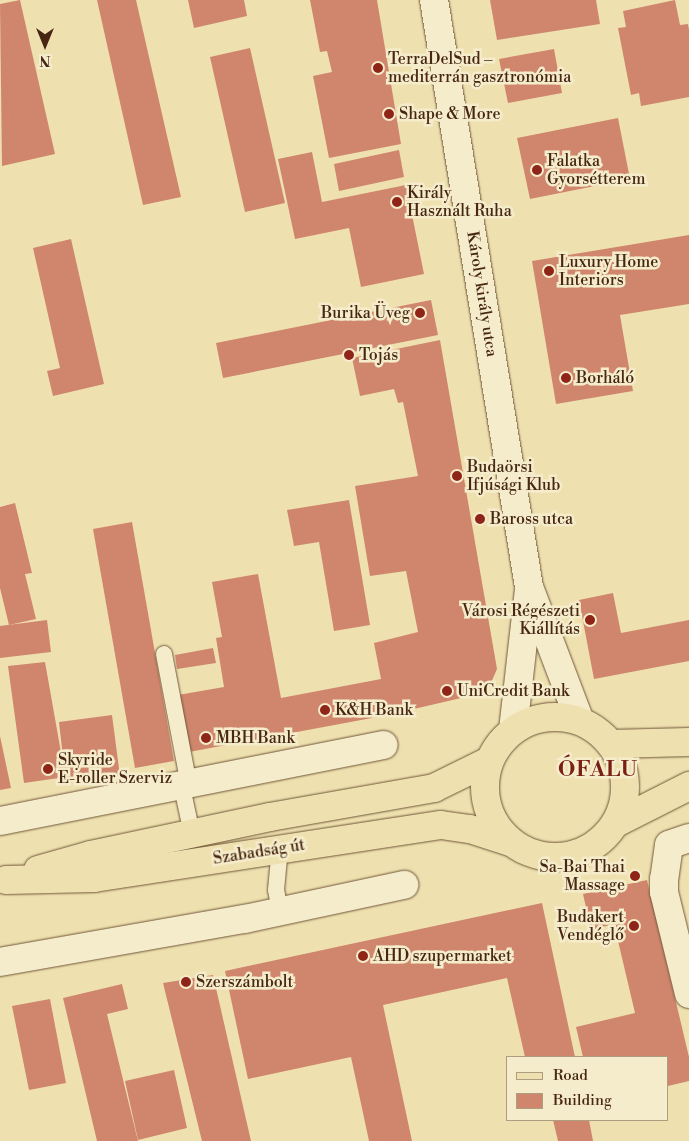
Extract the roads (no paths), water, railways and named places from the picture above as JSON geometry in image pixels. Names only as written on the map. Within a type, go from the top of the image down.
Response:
[{"type":"main road","points":[[616,823],[625,796],[625,783],[619,756],[611,744],[580,721],[546,717],[513,730],[489,761],[484,796],[497,829],[510,842],[537,856],[568,856],[596,845],[616,823],[689,786]]},
{"type":"main road","points":[[611,744],[689,742]]},
{"type":"main road","name":"Szabadság út","points":[[3,880],[91,855],[434,788],[489,761]]},
{"type":"main road","name":"Szabadság út","points":[[3,880],[94,878],[280,848],[441,825],[470,829],[510,842]]},
{"type":"street","name":"Károly király utca","points":[[434,0],[529,587],[580,721]]},
{"type":"street","name":"Károly király utca","points":[[513,730],[529,587]]},
{"type":"street","points":[[0,821],[384,746]]},
{"type":"street","points":[[679,842],[664,892],[689,994]]},
{"type":"street","points":[[0,962],[280,912],[404,885]]},
{"type":"lane","points":[[164,654],[192,834]]},
{"type":"lane","points":[[280,848],[276,890],[280,912]]},
{"type":"place","name":"TerraDelSud – mediterrán gasztronómia","points":[[378,68]]},
{"type":"place","name":"Shape & More","points":[[389,114]]},
{"type":"place","name":"Falatka Gyorsétterem","points":[[537,170]]},
{"type":"place","name":"Király Használt Ruha","points":[[397,202]]},
{"type":"place","name":"Luxury Home Interiors","points":[[549,271]]},
{"type":"place","name":"Burika Üveg","points":[[420,313]]},
{"type":"place","name":"Tojás","points":[[349,355]]},
{"type":"place","name":"Borháló","points":[[566,378]]},
{"type":"place","name":"Budaörsi Ifjúsági Klub","points":[[457,476]]},
{"type":"place","name":"Baross utca","points":[[480,519]]},
{"type":"place","name":"Városi Régészeti Kiállítás","points":[[590,620]]},
{"type":"place","name":"UniCredit Bank","points":[[447,691]]},
{"type":"place","name":"K&H Bank","points":[[325,710]]},
{"type":"place","name":"MBH Bank","points":[[206,738]]},
{"type":"place","name":"Skyride E-roller Szerviz","points":[[48,769]]},
{"type":"place","name":"Sa-Bai Thai Massage","points":[[635,876]]},
{"type":"place","name":"Budakert Vendéglő","points":[[634,926]]},
{"type":"place","name":"AHD szupermarket","points":[[363,956]]},
{"type":"place","name":"Szerszámbolt","points":[[186,982]]},
{"type":"district","name":"ÓFALU","points":[[598,770]]}]
